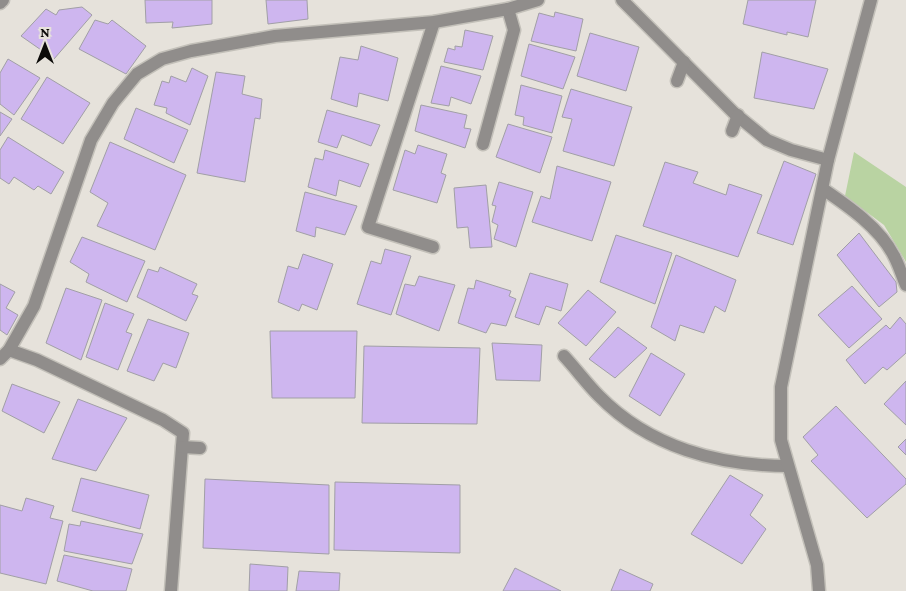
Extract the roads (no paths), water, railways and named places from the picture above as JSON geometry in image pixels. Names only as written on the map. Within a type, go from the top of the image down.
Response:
[{"type":"street","points":[[0,3],[3,0]]},
{"type":"street","points":[[171,591],[183,433],[163,420],[36,360],[5,354],[34,306],[91,140],[113,103],[137,74],[162,59],[191,51],[266,38],[434,22],[508,9],[538,0]]},
{"type":"street","points":[[622,0],[738,115],[767,140],[791,150],[828,160]]},
{"type":"street","points":[[819,591],[817,565],[781,440],[781,387],[828,160],[871,0]]},
{"type":"street","points":[[483,144],[514,30],[508,9]]},
{"type":"street","points":[[432,246],[368,227],[434,22]]},
{"type":"street","points":[[677,81],[684,62]]},
{"type":"street","points":[[732,130],[738,115]]},
{"type":"street","points":[[822,189],[844,203],[883,239],[894,256],[906,285]]},
{"type":"street","points":[[564,356],[599,396],[620,415],[653,436],[687,451],[723,461],[755,466],[788,466]]},
{"type":"street","points":[[182,447],[200,448]]}]
